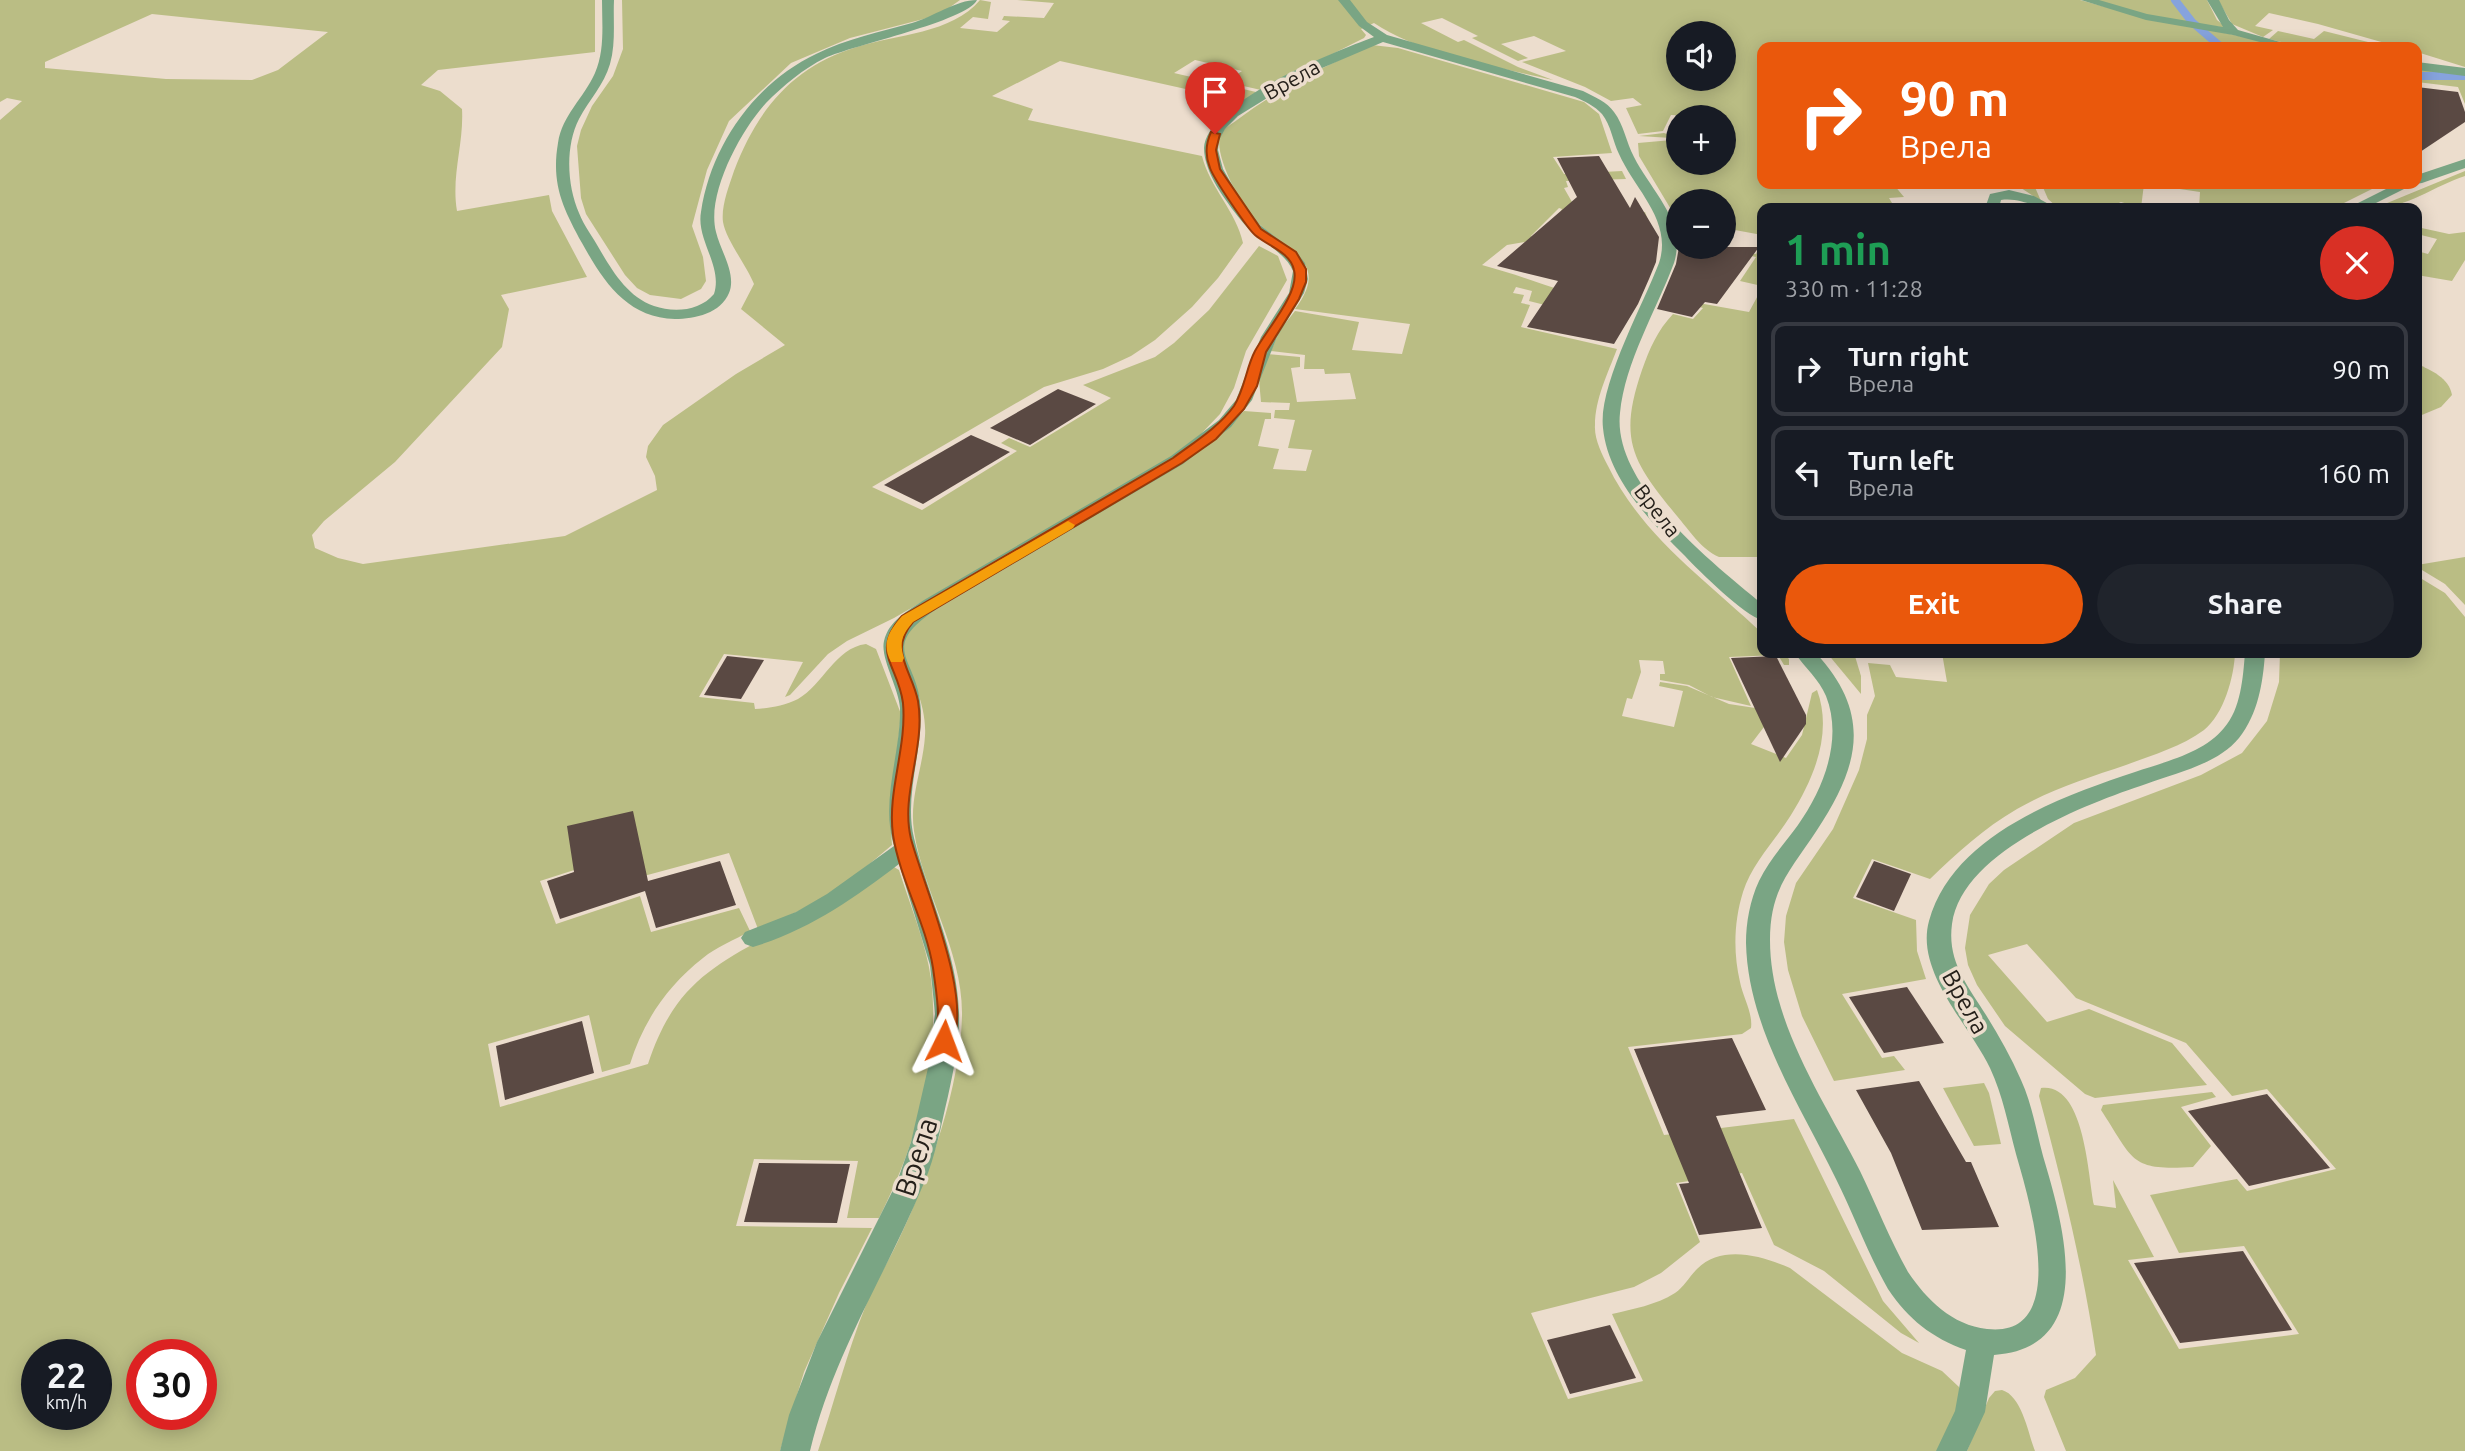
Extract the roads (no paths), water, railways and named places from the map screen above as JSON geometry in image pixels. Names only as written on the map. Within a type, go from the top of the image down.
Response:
[{"type":"street","points":[[608,0],[609,51],[600,76],[579,107],[565,136],[564,171],[569,208],[606,273],[624,295],[660,313],[677,314],[702,310],[720,298],[724,290],[717,254],[707,226],[720,168],[743,121],[802,64],[858,41],[947,17],[971,0]]},
{"type":"street","points":[[1344,0],[1363,24],[1383,38]]},
{"type":"street","points":[[2087,0],[2146,17],[2234,32],[2273,42]]},
{"type":"street","points":[[2213,0],[2224,21],[2234,32]]},
{"type":"street","name":"Врела","points":[[795,1451],[804,1415],[832,1342],[911,1182],[942,1068],[947,1014],[942,965],[905,849],[901,804],[911,734],[910,702],[892,645],[897,631],[908,619],[1177,460],[1211,436],[1238,409],[1251,386],[1260,352],[1301,282],[1300,269],[1292,255],[1257,231],[1215,169],[1211,150],[1215,134],[1231,116],[1268,92],[1342,53],[1383,38],[1579,94],[1602,104],[1612,116],[1626,155],[1664,221],[1671,242],[1666,263],[1622,377],[1613,409],[1611,428],[1618,452],[1636,488],[1680,541],[1757,610]]},
{"type":"street","points":[[2422,67],[2465,72]]},
{"type":"street","points":[[2422,178],[2465,163]]},
{"type":"street","points":[[2366,203],[2396,189]]},
{"type":"street","points":[[1993,203],[1995,197],[2008,194],[2038,203]]},
{"type":"street","name":"Врела","points":[[1810,658],[1822,669],[1837,692],[1844,711],[1845,735],[1834,778],[1811,822],[1773,875],[1766,896],[1758,944],[1762,976],[1775,1022],[1802,1086],[1845,1167],[1899,1283],[1920,1307],[1946,1329],[1982,1342],[2003,1344],[2024,1338],[2043,1318],[2052,1293],[2052,1247],[2014,1094],[1979,1025],[1952,986],[1940,956],[1940,923],[1950,892],[1980,859],[2037,820],[2188,760],[2225,740],[2241,717],[2254,672],[2255,658]]},
{"type":"street","points":[[753,938],[804,918],[835,900],[905,849]]},
{"type":"street","points":[[1951,1451],[1970,1412],[1982,1342]]},
{"type":"waterway","points":[[2175,0],[2192,22],[2215,42]]},
{"type":"waterway","points":[[2422,76],[2465,76]]}]
